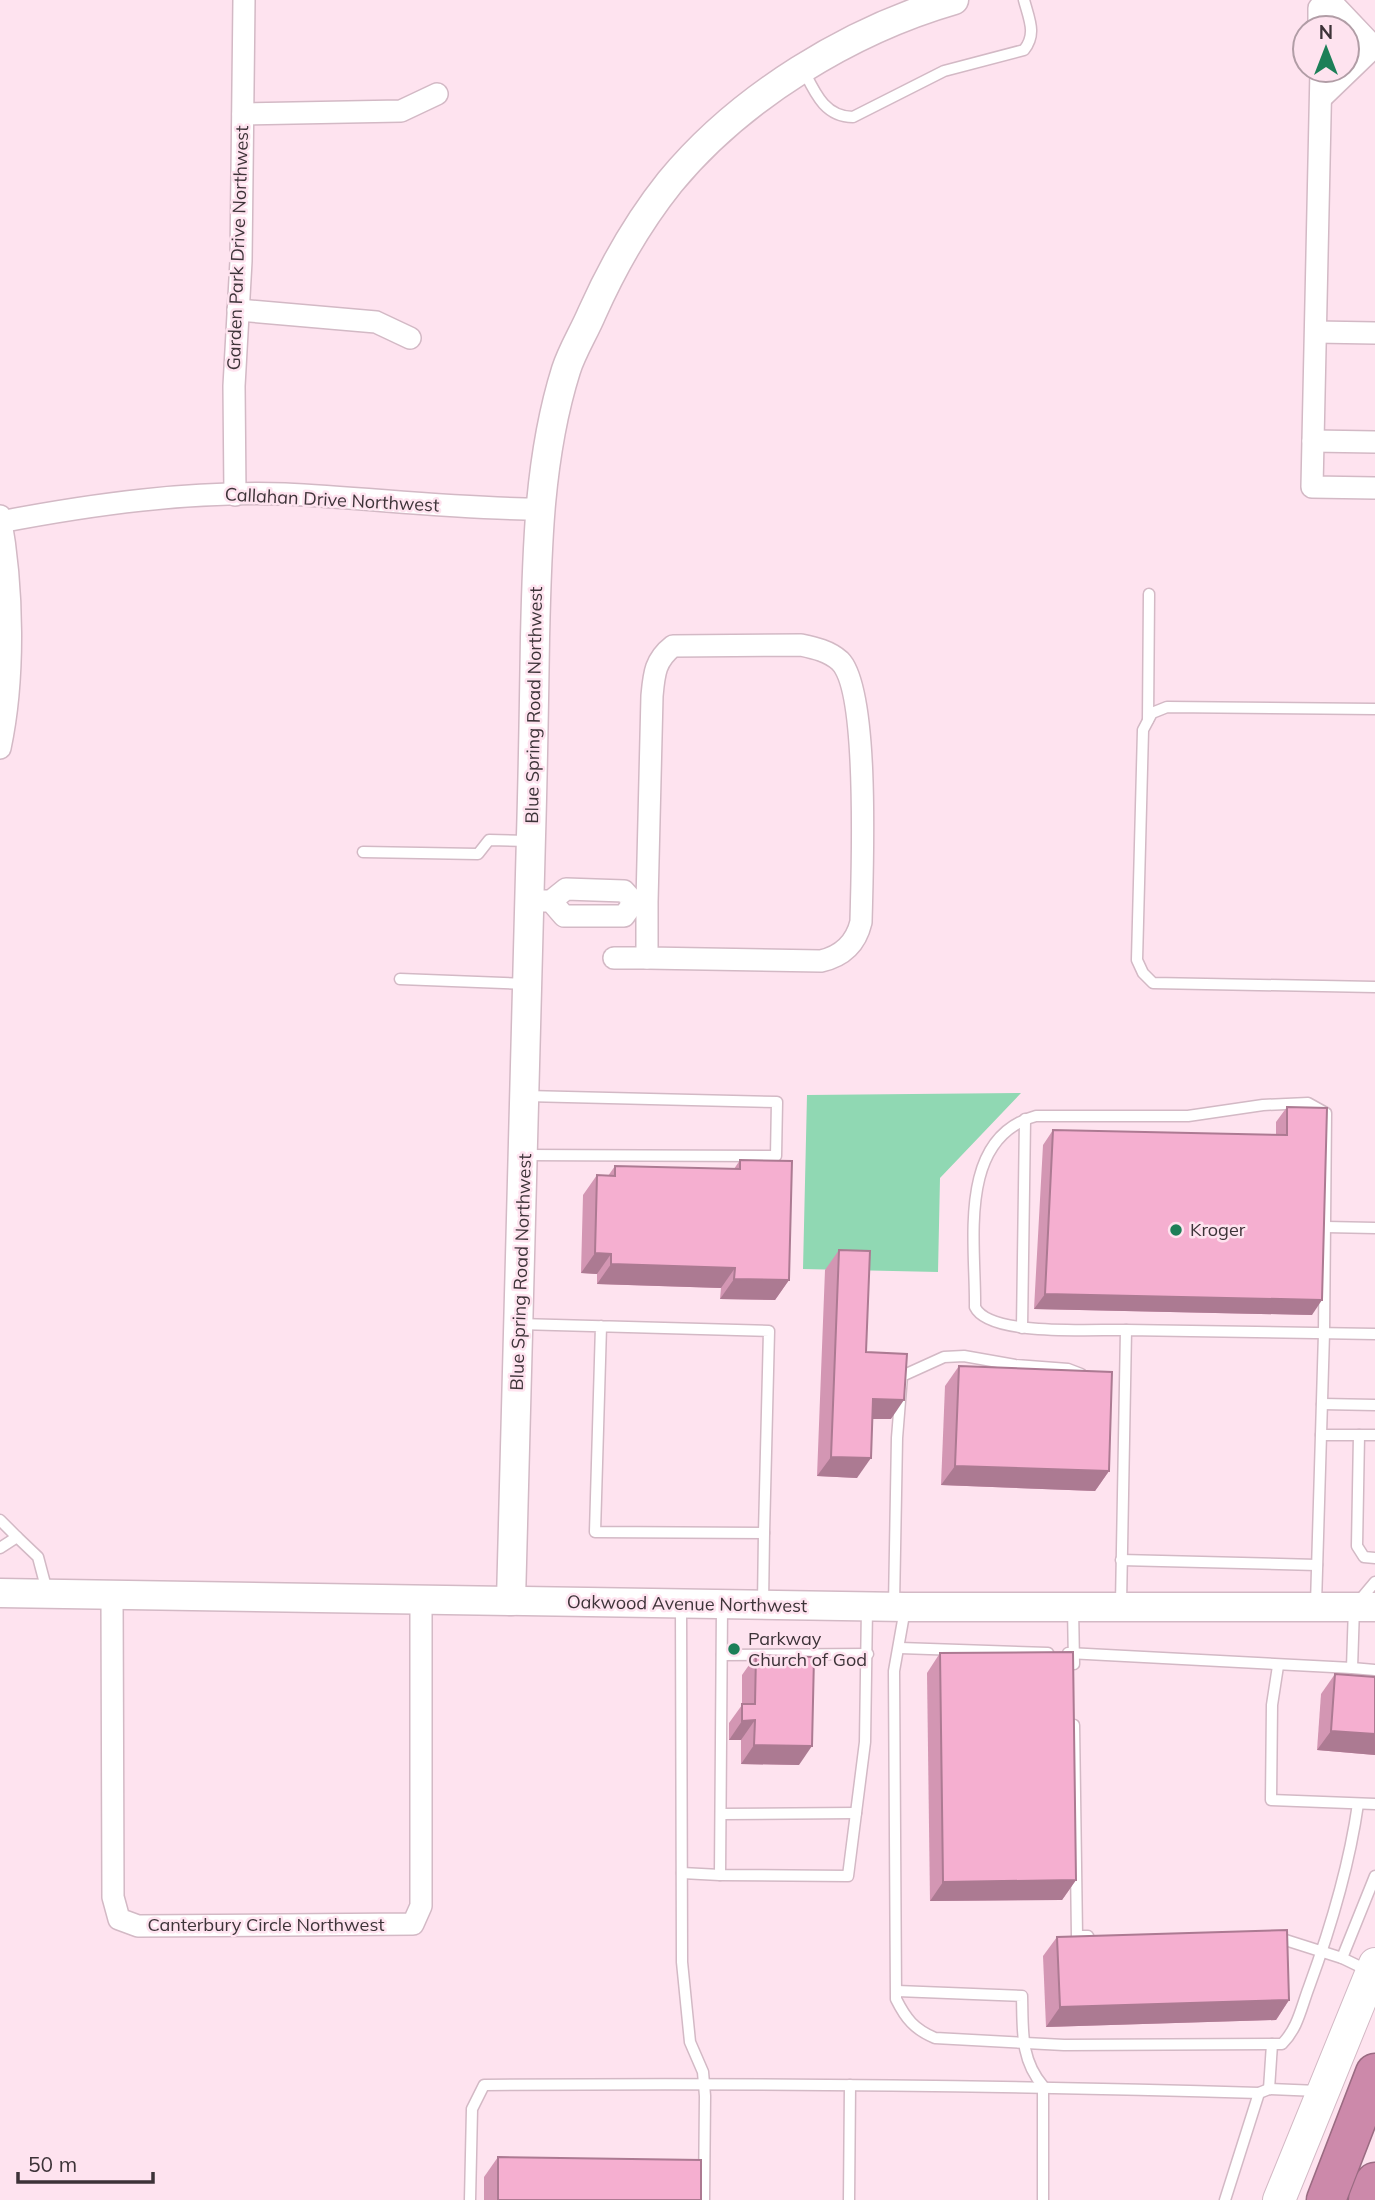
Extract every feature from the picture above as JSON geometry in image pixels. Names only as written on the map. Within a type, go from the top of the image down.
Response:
[{"type":"highway","points":[[1326,2200],[1375,2073]]},
{"type":"highway","points":[[1368,2200],[1375,2182]]},
{"type":"main road","points":[[1279,2200],[1373,1968]]},
{"type":"street","name":"Garden Park Drive Northwest","points":[[235,495],[234,386],[244,0]]},
{"type":"street","name":"Blue Spring Road Northwest","points":[[511,1601],[528,984],[541,901],[531,841],[540,509],[545,459],[567,369],[614,266],[672,180],[753,105],[802,68],[923,4],[954,0]]},
{"type":"street","points":[[1319,14],[1319,8],[1336,7],[1343,14]]},
{"type":"street","points":[[1361,33],[1374,47],[1361,60]]},
{"type":"street","points":[[1321,84],[1312,487],[1375,488]]},
{"type":"street","points":[[1321,98],[1336,84]]},
{"type":"street","points":[[243,114],[401,111],[437,94]]},
{"type":"street","points":[[238,310],[376,321],[410,338]]},
{"type":"street","points":[[1316,332],[1375,333]]},
{"type":"street","points":[[1313,441],[1375,442]]},
{"type":"street","name":"Callahan Drive Northwest","points":[[0,520],[136,500],[284,494],[540,509]]},
{"type":"street","points":[[0,520],[8,572],[9,656],[0,748]]},
{"type":"street","points":[[614,958],[821,961],[834,958],[858,936],[861,922],[863,771],[849,677],[841,662],[820,648],[801,645],[673,646],[662,655],[654,667],[641,902],[647,958]]},
{"type":"street","points":[[541,901],[564,916],[624,916],[641,902]]},
{"type":"street","name":"Oakwood Avenue Northwest","points":[[0,1593],[762,1605],[1365,1607]]},
{"type":"street","name":"Canterbury Circle Northwest","points":[[111,1594],[113,1897],[119,1919],[138,1926],[413,1924],[421,1906],[421,1599]]},
{"type":"lane","points":[[802,68],[828,111],[844,117],[853,117],[944,71],[1024,51],[1031,41],[1032,31],[1024,0]]},
{"type":"lane","points":[[1148,720],[1149,594]]},
{"type":"lane","points":[[1375,709],[1167,707],[1152,713],[1143,730],[1137,946],[1137,960],[1143,973],[1153,983],[1375,987]]},
{"type":"lane","points":[[363,852],[478,854],[489,840],[531,841]]},
{"type":"lane","points":[[400,979],[528,984]]},
{"type":"lane","points":[[524,1155],[776,1156],[777,1102],[526,1097]]},
{"type":"lane","points":[[1315,1607],[1324,1333],[1326,1113],[1308,1103],[1263,1105],[1188,1116],[1036,1116],[1025,1119],[1002,1134],[987,1153],[976,1192],[975,1307],[979,1316],[994,1323],[1022,1328],[1126,1330],[1324,1333],[1375,1334]]},
{"type":"lane","points":[[1022,1328],[1025,1119]]},
{"type":"lane","points":[[1326,1227],[1375,1228]]},
{"type":"lane","points":[[519,1324],[769,1331],[762,1605]]},
{"type":"lane","points":[[601,1326],[595,1532],[764,1534]]},
{"type":"lane","points":[[1121,1607],[1120,1382],[1126,1330]]},
{"type":"lane","points":[[1095,1380],[1069,1369],[1016,1365],[964,1356],[944,1357],[902,1376],[889,1606],[900,1648],[894,1671],[896,1999],[904,2016],[918,2031],[935,2038],[1064,2045],[1282,2044],[1293,2032],[1324,1951],[1351,1854],[1358,1804]]},
{"type":"lane","points":[[1322,1404],[1375,1405]]},
{"type":"lane","points":[[1321,1435],[1375,1436]]},
{"type":"lane","points":[[1359,1435],[1357,1546],[1364,1557],[1375,1558]]},
{"type":"lane","points":[[0,1520],[38,1557],[48,1594]]},
{"type":"lane","points":[[0,1548],[17,1537]]},
{"type":"lane","points":[[1122,1560],[1317,1565]]},
{"type":"lane","points":[[1352,1668],[1365,1607],[1375,1582]]},
{"type":"lane","points":[[681,1603],[682,1962],[690,2042],[703,2072],[704,2200]]},
{"type":"lane","points":[[720,1875],[722,1604]]},
{"type":"lane","points":[[682,1873],[849,1876],[865,1742],[868,1654],[889,1606]]},
{"type":"lane","points":[[1073,1607],[1074,1677]]},
{"type":"lane","points":[[900,1648],[1073,1653],[1375,1670]]},
{"type":"lane","points":[[722,1655],[868,1654]]},
{"type":"lane","points":[[1278,1666],[1272,1705],[1271,1800],[1375,1804]]},
{"type":"lane","points":[[1074,1714],[1077,1936],[1105,1936]]},
{"type":"lane","points":[[721,1814],[856,1813]]},
{"type":"lane","points":[[1342,1958],[1375,1875]]},
{"type":"lane","points":[[1269,1935],[1373,1968]]},
{"type":"lane","points":[[897,1991],[1022,1996],[1024,2042],[1030,2070],[1043,2086],[1043,2200]]},
{"type":"lane","points":[[1225,2200],[1264,2091],[1272,2044]]},
{"type":"lane","points":[[470,2200],[472,2109],[484,2085],[1043,2086],[1321,2091]]},
{"type":"lane","points":[[849,2200],[850,2085]]},
{"type":"green space","points":[[1021,1093],[940,1178],[938,1272],[803,1269],[807,1095]]},
{"type":"building","name":"Kroger","points":[[1287,1107],[1327,1108],[1322,1300],[1045,1294],[1053,1130],[1287,1135]]},
{"type":"building","points":[[740,1160],[792,1161],[789,1280],[734,1279],[735,1268],[611,1264],[611,1254],[595,1253],[597,1175],[615,1176],[615,1166],[740,1169]]},
{"type":"building","points":[[839,1250],[870,1251],[866,1352],[907,1354],[904,1400],[873,1399],[871,1458],[831,1457]]},
{"type":"building","points":[[959,1366],[1112,1372],[1109,1471],[955,1466]]},
{"type":"building","points":[[1073,1652],[1076,1880],[943,1882],[940,1653]]},
{"type":"building","points":[[756,1655],[814,1657],[812,1746],[754,1745],[755,1720],[742,1721],[742,1704],[755,1704]]},
{"type":"building","points":[[1335,1674],[1375,1677],[1375,1734],[1331,1731]]},
{"type":"building","points":[[1287,1930],[1289,2000],[1060,2007],[1057,1937]]},
{"type":"building","points":[[498,2157],[701,2160],[701,2200],[498,2200]]},
{"type":"place","name":"Kroger","points":[[1176,1230]]},
{"type":"place","name":"Parkway Church of God","points":[[734,1649]]}]
